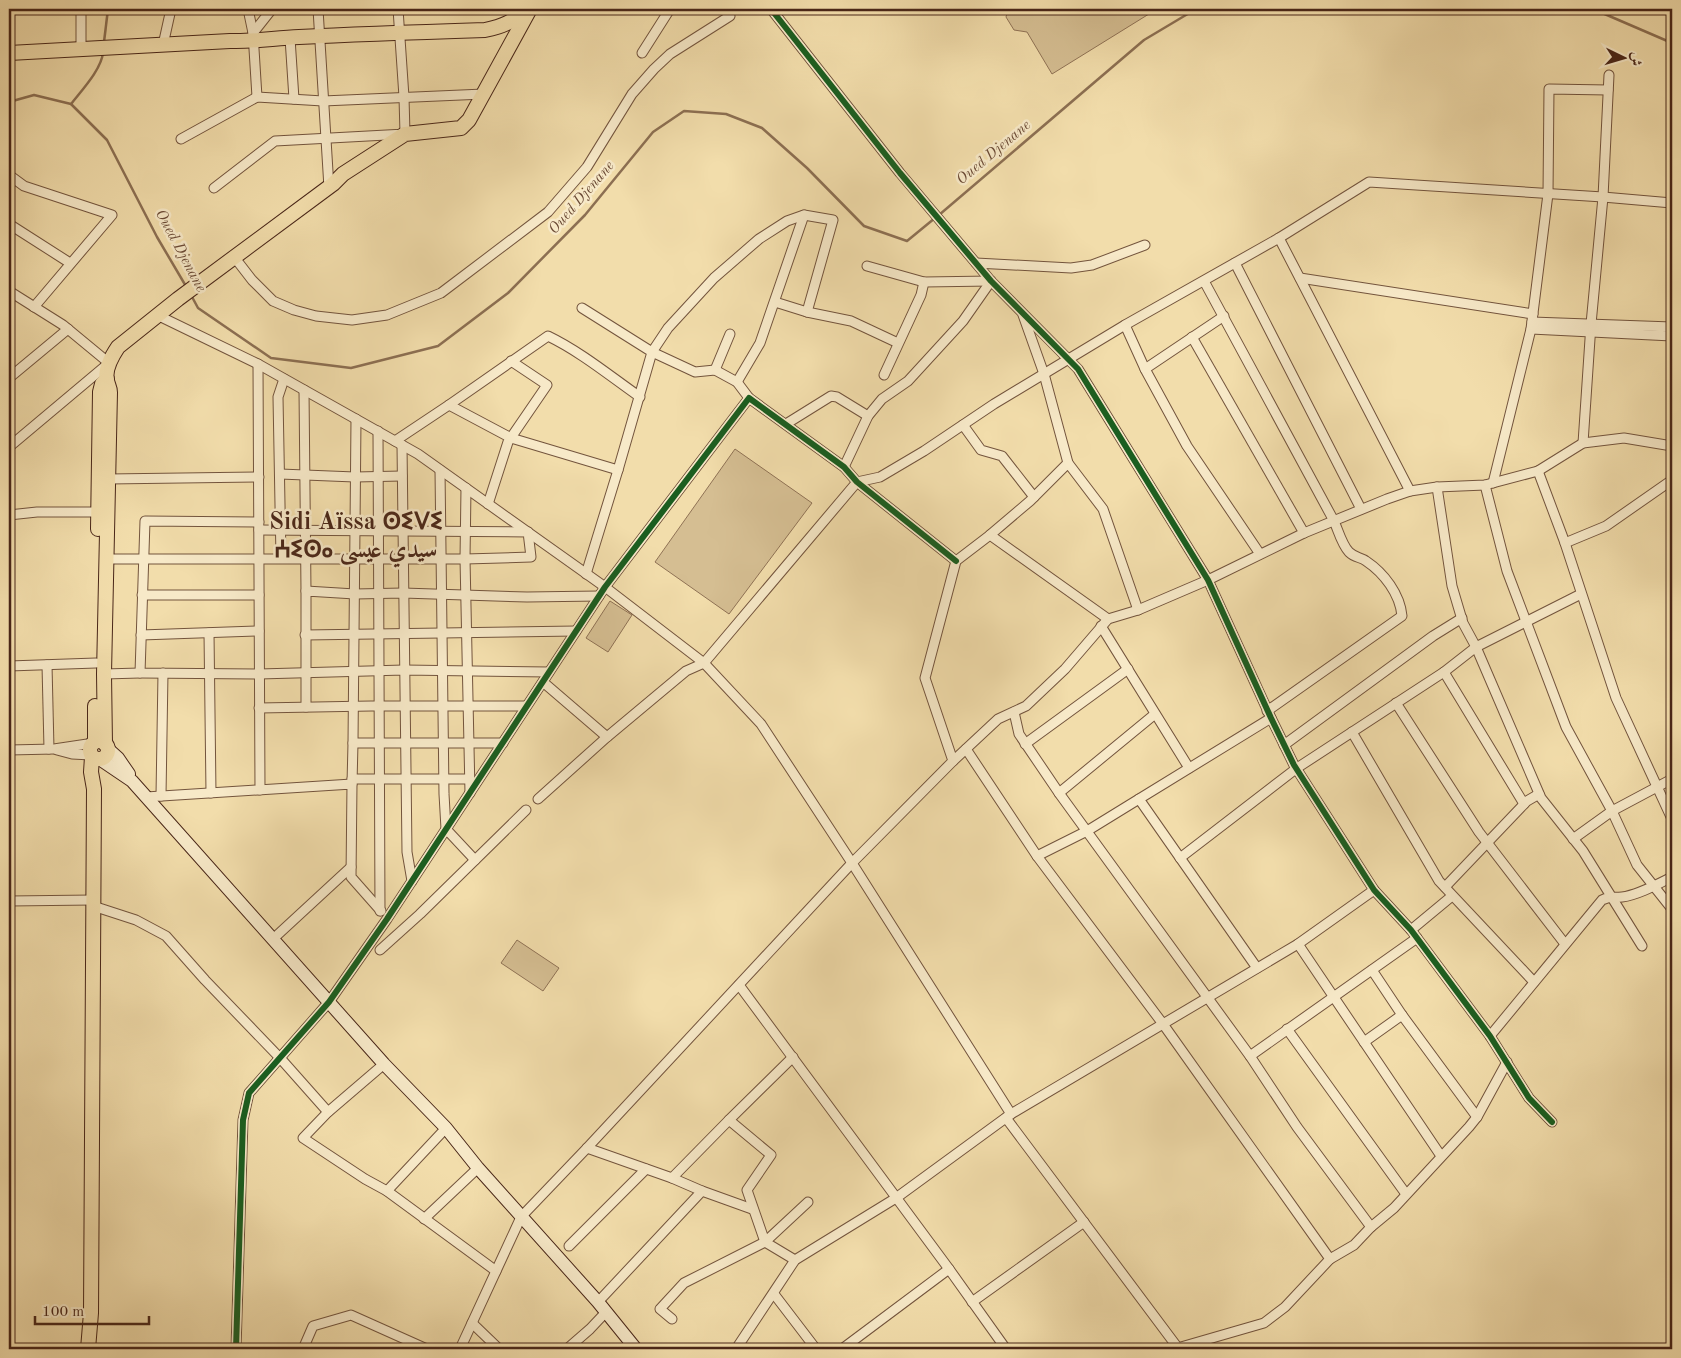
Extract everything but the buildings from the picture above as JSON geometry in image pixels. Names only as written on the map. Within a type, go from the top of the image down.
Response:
[{"type":"main road","points":[[9,53],[162,45],[254,37],[263,39],[485,30],[510,23],[529,9]]},
{"type":"main road","points":[[88,1349],[92,1313],[94,789],[92,772],[99,752],[104,674],[110,392],[106,380],[109,364],[118,347],[157,315],[331,186],[343,174],[405,134],[461,128],[469,120],[484,94],[529,9]]},
{"type":"main road","points":[[331,186],[360,172],[425,131]]},
{"type":"main road","points":[[99,752],[96,663],[100,392],[102,384],[106,380]]},
{"type":"main road","points":[[99,752],[122,764],[146,797],[384,1064],[446,1128],[478,1168],[602,1307],[636,1349]]},
{"type":"street","points":[[81,9],[84,48]]},
{"type":"street","points":[[162,45],[171,9]]},
{"type":"street","points":[[248,9],[254,37],[257,97]]},
{"type":"street","points":[[254,37],[272,9]]},
{"type":"street","points":[[318,9],[323,102],[331,186]]},
{"type":"street","points":[[214,188],[275,141],[405,134],[398,9]]},
{"type":"street","points":[[642,53],[670,9]]},
{"type":"street","points":[[771,9],[900,173],[991,281],[1078,369],[1208,580],[1269,714],[1296,768],[1374,890],[1411,930],[1490,1036],[1529,1098],[1552,1122]]},
{"type":"street","points":[[235,258],[252,280],[273,301],[294,310],[316,316],[352,320],[387,316],[441,293],[548,212],[587,167],[632,94],[654,69],[670,54],[730,16]]},
{"type":"street","points":[[290,38],[294,99]]},
{"type":"street","points":[[1583,443],[1603,197],[1609,76]]},
{"type":"street","points":[[1608,90],[1549,88],[1548,194],[1532,322],[1489,484],[1507,571],[1566,727],[1612,811],[1637,865],[1672,909]]},
{"type":"street","points":[[181,138],[257,97],[323,102],[484,94]]},
{"type":"street","points":[[9,175],[24,186],[112,215],[34,306]]},
{"type":"street","points":[[538,799],[607,736],[686,671],[704,663],[857,482],[880,477],[1125,325],[1279,238],[1369,182],[1672,203]]},
{"type":"street","points":[[736,382],[760,343],[791,254],[797,230],[804,215]]},
{"type":"street","points":[[586,574],[652,352],[668,328],[714,278],[759,240],[788,221],[804,215],[833,220],[807,312]]},
{"type":"street","points":[[9,224],[70,262]]},
{"type":"street","points":[[1279,238],[1410,491]]},
{"type":"street","points":[[976,263],[1071,268],[1092,265],[1145,245]]},
{"type":"street","points":[[1235,263],[1361,509]]},
{"type":"street","points":[[868,266],[924,282],[991,281]]},
{"type":"street","points":[[1300,278],[1532,322],[1672,336]]},
{"type":"street","points":[[844,467],[868,416],[882,399],[908,381],[963,321],[991,281]]},
{"type":"street","points":[[1037,856],[1087,831],[1189,768],[1269,714],[1402,616],[1395,592],[1374,567],[1365,560],[1358,559],[1348,551],[1334,520],[1204,281]]},
{"type":"street","points":[[884,375],[921,294],[924,282]]},
{"type":"street","points":[[9,447],[109,364],[68,329],[34,306],[11,295]]},
{"type":"street","points":[[775,302],[807,312],[851,321],[898,343]]},
{"type":"street","points":[[582,308],[652,352],[695,372],[715,370],[736,382],[748,398],[844,467],[857,482],[956,561]]},
{"type":"street","points":[[1023,313],[1044,374],[1068,464],[1103,509],[1138,610]]},
{"type":"street","points":[[157,315],[258,364],[398,443],[466,488],[605,587],[704,663],[761,724],[852,863],[1009,1116],[1176,1349],[1264,1323],[1285,1307],[1330,1259],[1354,1245],[1394,1208],[1477,1117],[1508,1062]]},
{"type":"street","points":[[1146,369],[1224,316]]},
{"type":"street","points":[[1125,325],[1187,446],[1260,554]]},
{"type":"street","points":[[1591,328],[1672,327]]},
{"type":"street","points":[[9,378],[68,329]]},
{"type":"street","points":[[715,370],[730,334]]},
{"type":"street","points":[[398,443],[548,336],[572,347],[588,362],[640,397]]},
{"type":"street","points":[[1192,337],[1304,533]]},
{"type":"street","points":[[488,504],[508,442],[547,384],[511,361]]},
{"type":"street","points":[[258,364],[260,790]]},
{"type":"street","points":[[280,558],[278,397],[284,379]]},
{"type":"street","points":[[304,390],[306,707]]},
{"type":"street","points":[[786,424],[831,396],[837,397],[868,416]]},
{"type":"street","points":[[236,1349],[243,1120],[249,1094],[329,1002],[387,919],[605,587],[748,398]]},
{"type":"street","points":[[449,405],[511,438],[618,470]]},
{"type":"street","points":[[356,419],[354,706],[350,877],[387,919]]},
{"type":"street","points":[[963,424],[981,450],[1002,456],[1034,497]]},
{"type":"street","points":[[378,431],[377,559],[380,910]]},
{"type":"street","points":[[460,1349],[521,1217],[588,1148],[852,863],[998,719],[1026,706],[1065,669],[1108,619],[1138,610],[1208,580],[1304,533],[1410,491],[1437,487],[1489,484],[1538,471],[1583,443],[1624,438],[1672,446]]},
{"type":"street","points":[[398,443],[402,476],[407,852],[412,881]]},
{"type":"street","points":[[953,762],[925,678],[956,561],[1034,497],[1068,464]]},
{"type":"street","points":[[440,470],[443,779],[446,829],[475,860]]},
{"type":"street","points":[[1538,471],[1565,543],[1616,698],[1658,785],[1672,819]]},
{"type":"street","points":[[280,474],[355,477],[402,476]]},
{"type":"street","points":[[108,479],[259,477]]},
{"type":"street","points":[[1565,543],[1606,526],[1672,480]]},
{"type":"street","points":[[1437,487],[1452,586],[1462,618],[1539,794],[1588,859],[1642,946]]},
{"type":"street","points":[[466,488],[465,559],[470,793]]},
{"type":"street","points":[[9,514],[98,512]]},
{"type":"street","points":[[140,673],[142,558],[145,521],[259,526],[280,530],[528,532]]},
{"type":"street","points":[[107,559],[465,559],[531,557],[528,532]]},
{"type":"street","points":[[990,535],[1108,619]]},
{"type":"street","points":[[306,591],[355,594],[466,594],[528,597],[599,596]]},
{"type":"street","points":[[1180,858],[1296,768],[1444,672],[1476,647],[1581,594]]},
{"type":"street","points":[[142,595],[259,595]]},
{"type":"street","points":[[1284,745],[1433,636],[1462,618]]},
{"type":"street","points":[[1101,626],[1189,768]]},
{"type":"street","points":[[141,635],[259,631]]},
{"type":"street","points":[[305,635],[576,631]]},
{"type":"street","points":[[209,633],[211,793]]},
{"type":"street","points":[[9,666],[96,663]]},
{"type":"street","points":[[47,665],[52,749]]},
{"type":"street","points":[[1025,744],[1128,669]]},
{"type":"street","points":[[104,674],[259,674],[378,670],[549,672]]},
{"type":"street","points":[[1444,672],[1524,804]]},
{"type":"street","points":[[161,796],[163,673]]},
{"type":"street","points":[[543,682],[607,736]]},
{"type":"street","points":[[1396,703],[1487,842],[1566,944]]},
{"type":"street","points":[[259,708],[526,706]]},
{"type":"street","points":[[1014,712],[1019,734],[1059,793],[1208,997],[1297,1127],[1372,1227]]},
{"type":"street","points":[[1059,793],[1155,714]]},
{"type":"street","points":[[1352,732],[1440,881],[1534,982]]},
{"type":"street","points":[[353,743],[502,743]]},
{"type":"street","points":[[9,750],[52,749],[72,754],[99,752]]},
{"type":"street","points":[[966,749],[1037,856],[1163,1024],[1330,1259]]},
{"type":"street","points":[[146,797],[260,790],[379,779],[469,779]]},
{"type":"street","points":[[1573,839],[1612,811],[1672,779]]},
{"type":"street","points":[[1445,887],[1524,804],[1539,794]]},
{"type":"street","points":[[1138,799],[1257,968]]},
{"type":"street","points":[[380,950],[420,914],[526,810]]},
{"type":"street","points":[[273,939],[351,867]]},
{"type":"street","points":[[1490,1036],[1602,900],[1611,896],[1622,897],[1655,886],[1672,877]]},
{"type":"street","points":[[736,1349],[795,1260],[896,1198],[1009,1116],[1298,944],[1374,890]]},
{"type":"street","points":[[1411,930],[1452,896]]},
{"type":"street","points":[[9,900],[93,903],[136,920],[166,936],[328,1112]]},
{"type":"street","points":[[1250,1056],[1287,1028],[1417,938]]},
{"type":"street","points":[[1298,944],[1441,1156]]},
{"type":"street","points":[[1372,970],[1402,1015],[1477,1117]]},
{"type":"street","points":[[739,985],[1006,1349]]},
{"type":"street","points":[[1364,1042],[1402,1015]]},
{"type":"street","points":[[1287,1028],[1406,1194]]},
{"type":"street","points":[[672,1178],[793,1057]]},
{"type":"street","points":[[384,1064],[328,1112],[303,1138],[387,1192],[496,1271]]},
{"type":"street","points":[[729,1120],[771,1156],[747,1190],[765,1242],[795,1260]]},
{"type":"street","points":[[387,1192],[446,1128]]},
{"type":"street","points":[[588,1148],[752,1209]]},
{"type":"street","points":[[424,1219],[478,1168]]},
{"type":"street","points":[[569,1246],[646,1169]]},
{"type":"street","points":[[567,1349],[590,1329],[602,1307],[702,1190]]},
{"type":"street","points":[[672,1319],[660,1308],[684,1283],[765,1242],[808,1202]]},
{"type":"street","points":[[972,1302],[1084,1222]]},
{"type":"street","points":[[842,1349],[949,1269]]},
{"type":"street","points":[[774,1294],[816,1349]]},
{"type":"street","points":[[303,1349],[313,1326],[351,1315],[427,1349]]},
{"type":"street","points":[[472,1323],[499,1349]]},
{"type":"shaded area","points":[[1008,9],[1157,9],[1052,74],[1027,32],[1014,30],[1006,17]]},
{"type":"shaded area","points":[[735,449],[812,503],[729,614],[655,562]]},
{"type":"shaded area","points":[[610,601],[632,615],[608,652],[586,638]]},
{"type":"shaded area","points":[[517,940],[559,968],[543,991],[501,963]]},
{"type":"waterway","points":[[104,42],[108,9]]},
{"type":"waterway","name":"Oued Djenane","points":[[939,215],[1144,40],[1196,9]]},
{"type":"waterway","name":"Oued Djenane","points":[[1593,9],[1672,43]]},
{"type":"waterway","points":[[71,104],[95,72],[102,59],[103,52]]},
{"type":"waterway","name":"Oued Djenane","points":[[9,102],[34,95],[71,104],[107,140],[157,237],[187,288]]},
{"type":"waterway","name":"Oued Djenane","points":[[191,295],[198,308],[271,358],[351,368],[438,346],[508,293],[585,215],[653,132],[684,111],[726,114],[762,128],[807,168],[864,226],[907,241],[935,218]]},
{"type":"cycle path","points":[[771,9],[900,173],[991,281],[1078,369],[1208,580],[1294,765],[1374,890],[1411,930],[1490,1036],[1529,1098],[1552,1122]]},
{"type":"cycle path","points":[[236,1349],[243,1120],[249,1093],[329,1002],[387,919],[605,587],[749,398],[844,467],[857,482],[956,561]]},
{"type":"district","name":"Sidi Aïssa ⵙⵉⴸⵉ ⵄⵉⵙⴰ سيدي عيسى","points":[[356,537]]}]
